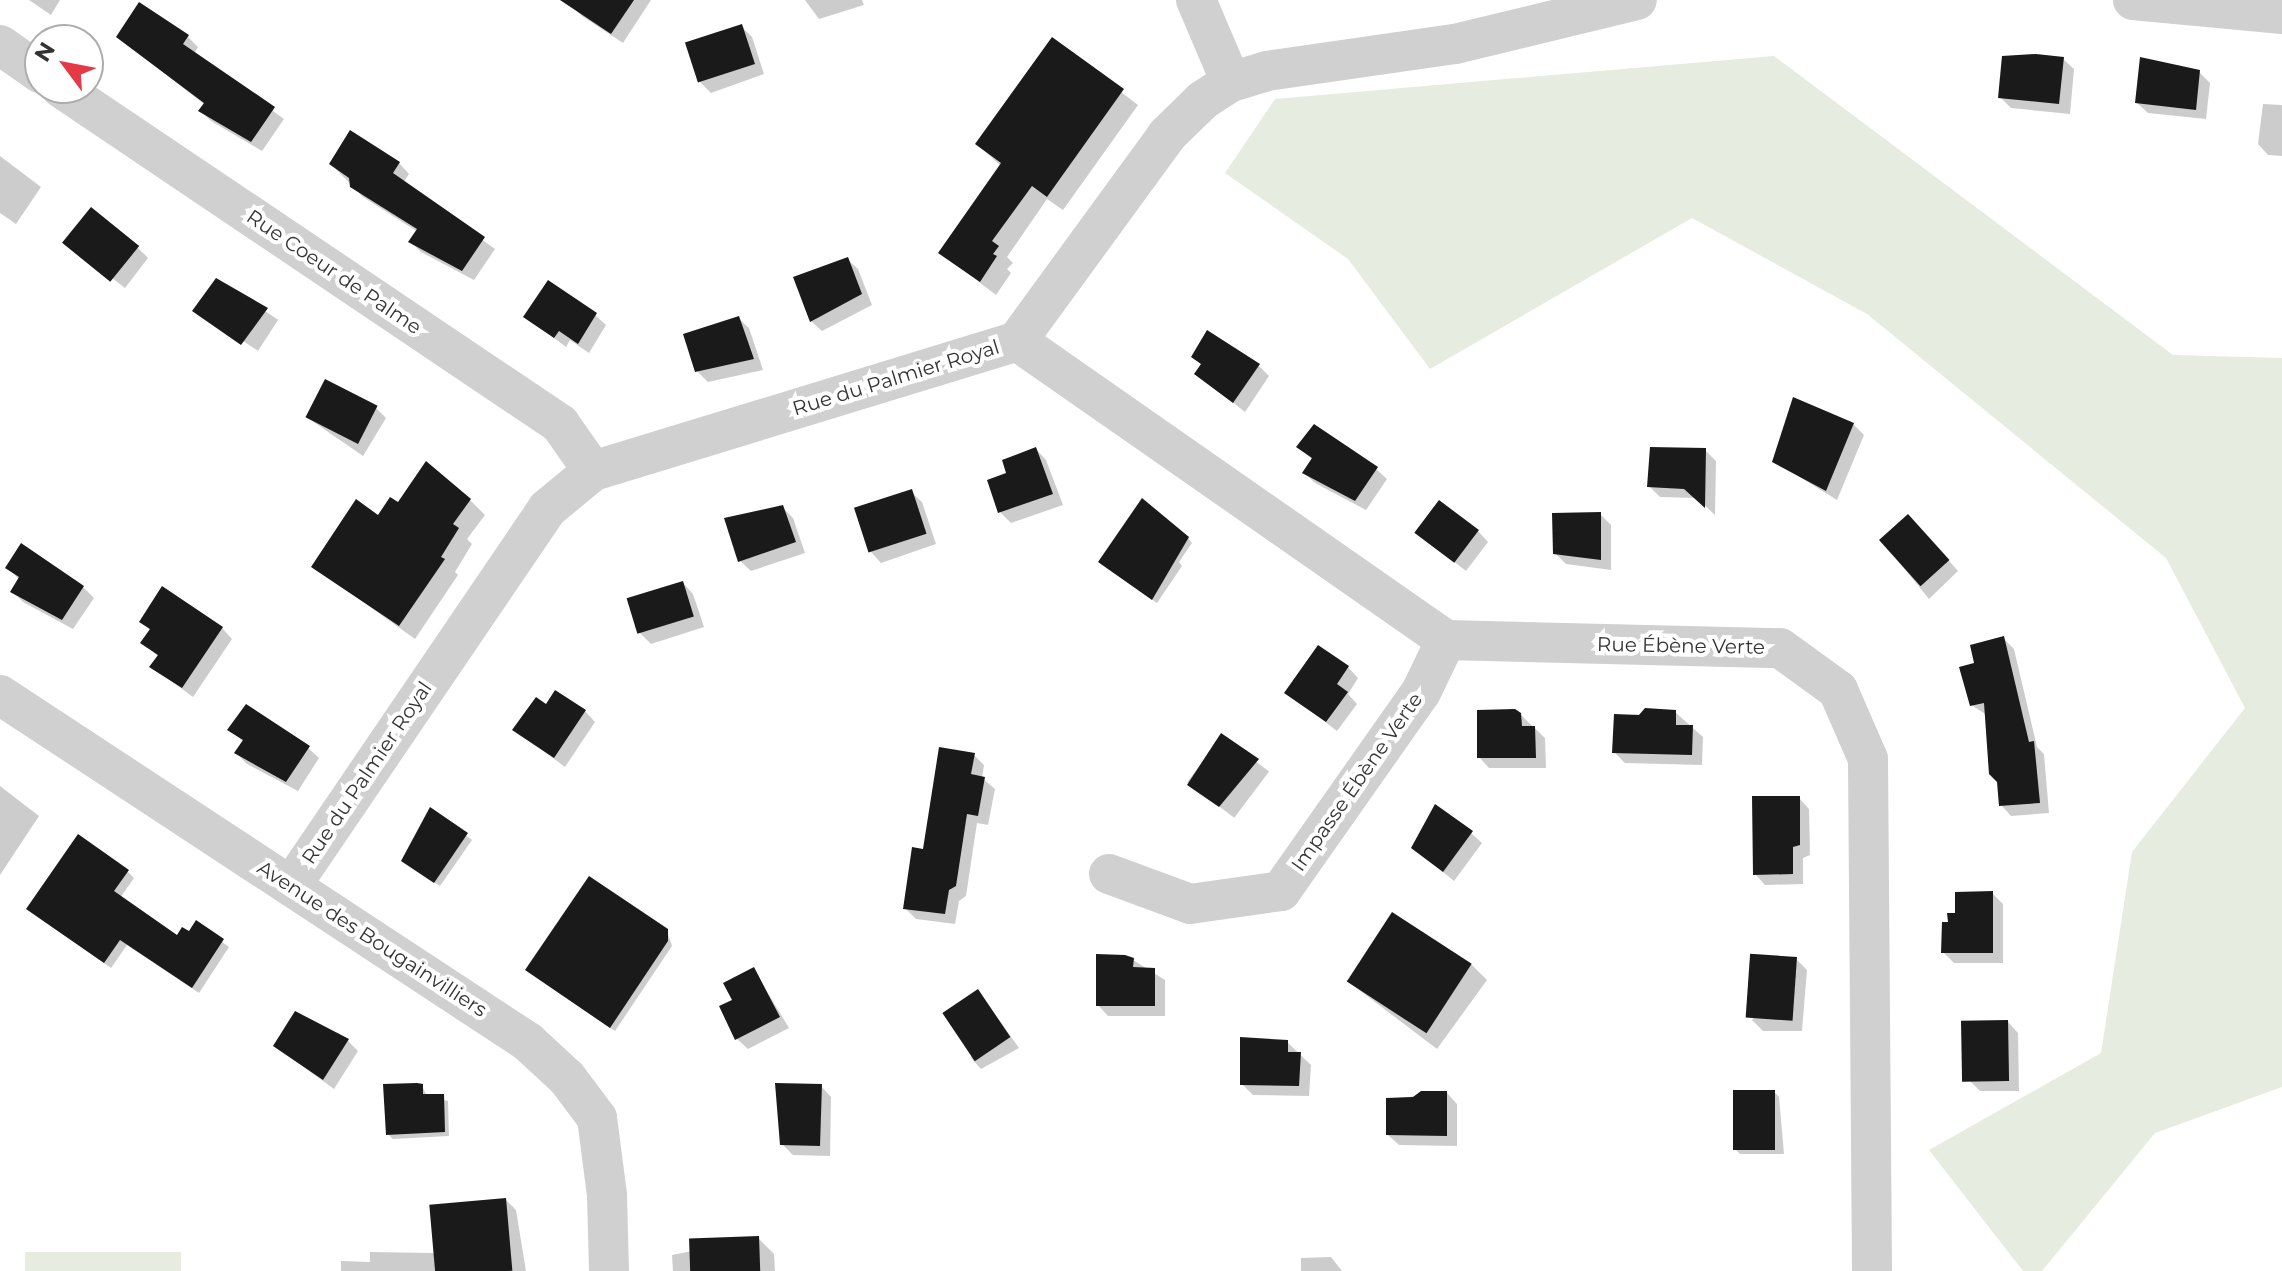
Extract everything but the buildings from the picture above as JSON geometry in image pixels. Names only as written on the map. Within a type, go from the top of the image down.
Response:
[{"type":"street","points":[[1196,0],[1231,82]]},
{"type":"street","name":"Rue du Palmier Royal","points":[[291,886],[547,509],[593,471],[1017,341],[1167,135],[1203,100],[1231,82],[1267,71],[1455,44],[1637,0]]},
{"type":"street","points":[[2133,0],[2282,14]]},
{"type":"street","points":[[0,45],[24,62]]},
{"type":"street","name":"Rue Coeur de Palme","points":[[85,104],[560,424],[593,471]]},
{"type":"street","points":[[1017,341],[1446,640]]},
{"type":"street","name":"Impasse Ébène Verte","points":[[1109,874],[1190,904],[1281,891],[1421,692],[1446,640]]},
{"type":"street","name":"Rue Ébène Verte","points":[[1446,640],[1780,648],[1838,690],[1868,759],[1872,1271]]},
{"type":"street","name":"Avenue des Bougainvilliers","points":[[0,695],[528,1042],[567,1078],[597,1118],[607,1195],[609,1271]]},
{"type":"shaded area","points":[[1774,56],[2173,355],[2282,358],[2282,1087],[2155,1133],[2042,1271],[2023,1271],[1929,1150],[2101,1053],[2132,852],[2245,708],[2166,558],[1867,314],[1692,218],[1430,369],[1348,259],[1225,173],[1275,99]]},
{"type":"shaded area","points":[[25,1252],[181,1252],[181,1271],[25,1271]]}]
